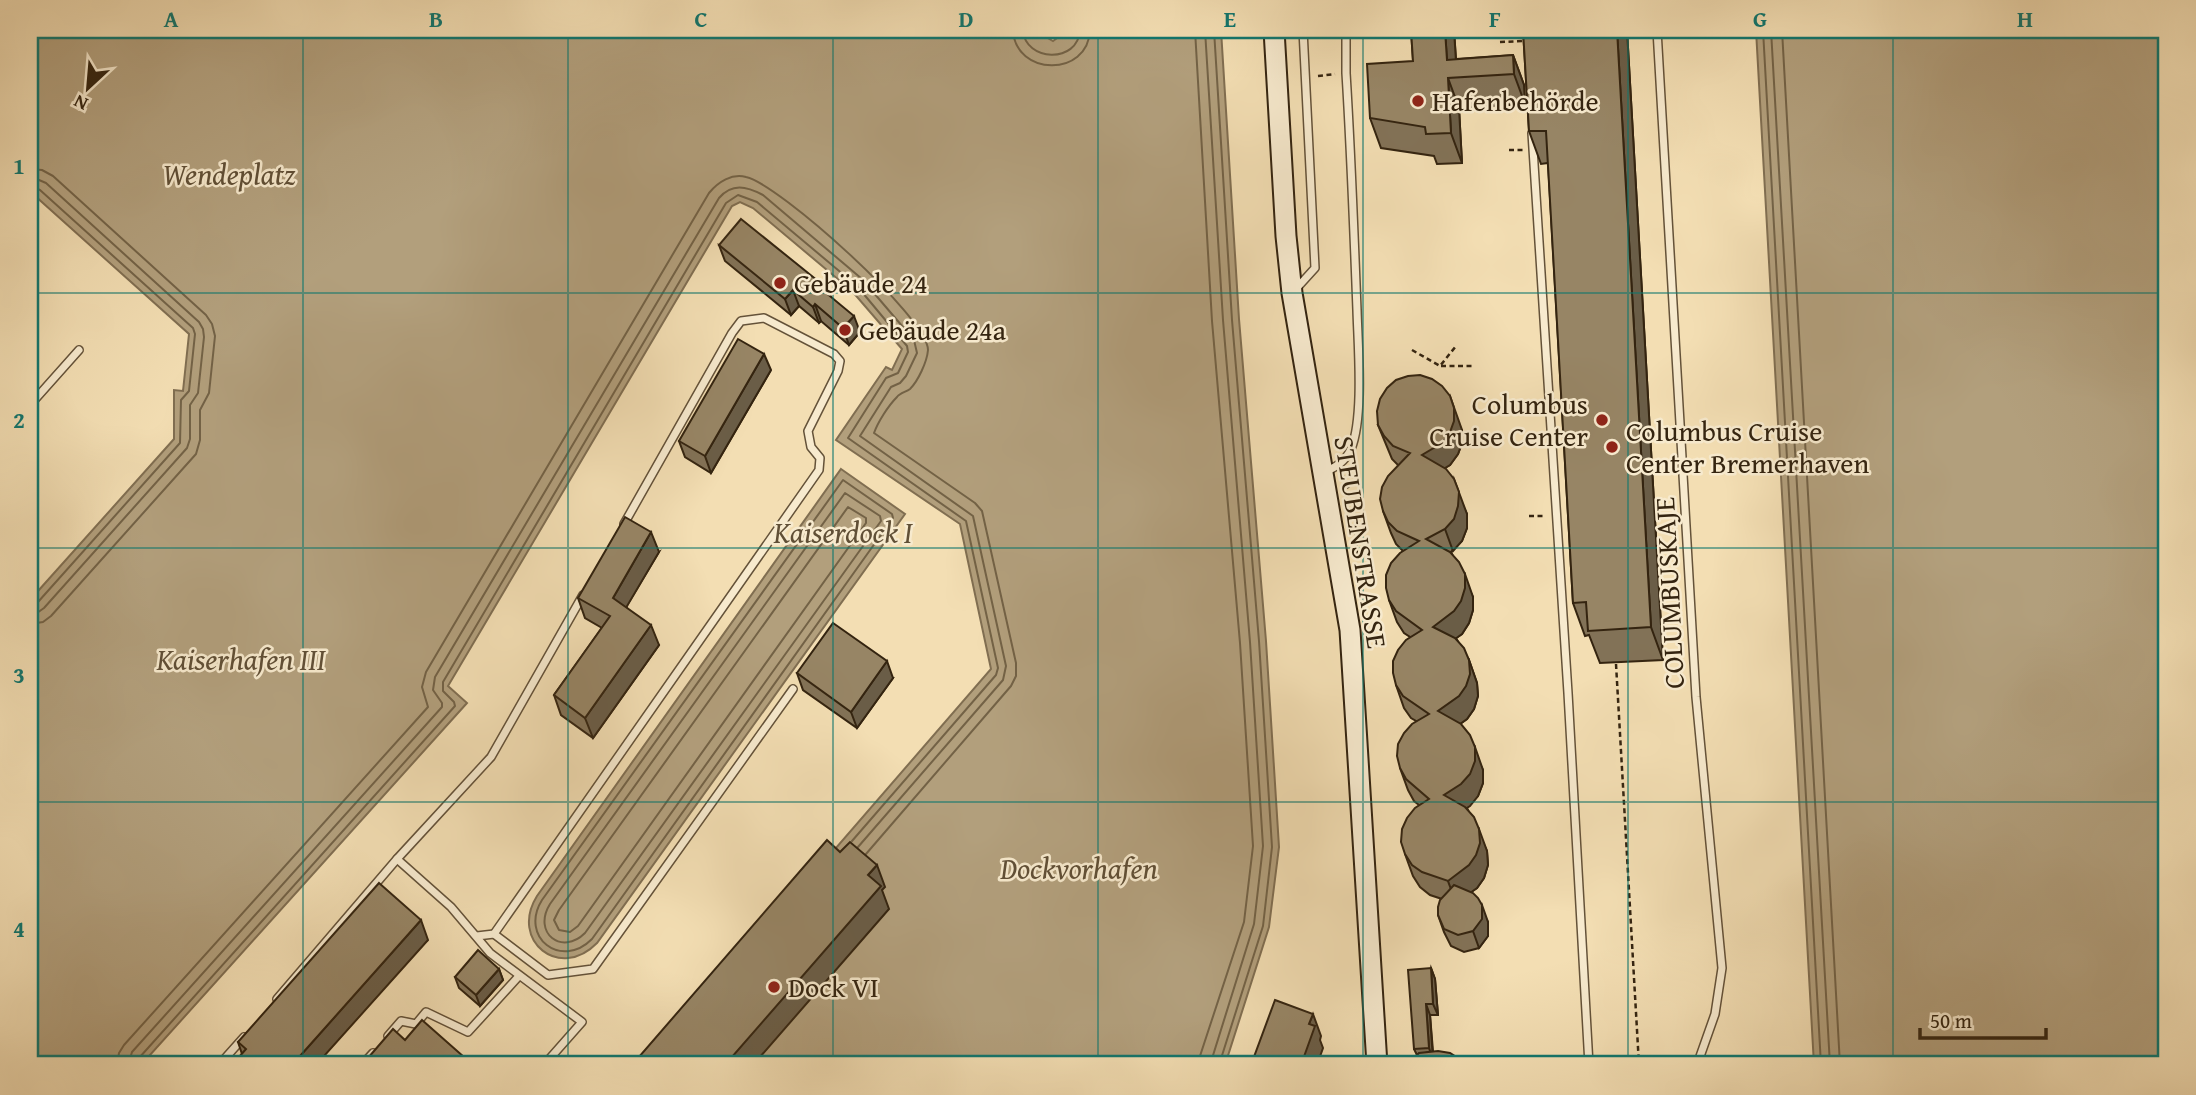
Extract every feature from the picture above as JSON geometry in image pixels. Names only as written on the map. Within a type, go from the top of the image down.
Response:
[{"type":"street","name":"STEUBENSTRASSE","points":[[1274,30],[1292,293],[1350,630],[1377,1065]]},
{"type":"lane","points":[[1292,293],[1315,268],[1303,30]]},
{"type":"lane","points":[[1322,474],[1346,458],[1352,447],[1358,417],[1346,30]]},
{"type":"lane","name":"COLUMBUSKAJE","points":[[1657,30],[1696,697],[1722,968],[1715,1014],[1697,1065]]},
{"type":"lane","points":[[1532,122],[1589,1065]]},
{"type":"lane","points":[[494,934],[820,470],[820,458],[811,447],[808,431],[838,371],[840,361],[834,354],[764,318],[741,321],[620,531]]},
{"type":"lane","points":[[30,405],[79,350]]},
{"type":"lane","points":[[273,1003],[397,859],[491,757],[586,591]]},
{"type":"lane","points":[[477,936],[494,934],[548,975],[593,969],[793,689]]},
{"type":"lane","points":[[397,859],[450,907],[490,953],[582,1023],[544,1065]]},
{"type":"lane","points":[[385,1038],[401,1021],[416,1024],[426,1012],[468,1032],[519,975]]},
{"type":"lane","points":[[219,1065],[246,1034]]},
{"type":"lane","points":[[362,1065],[378,1047]]},
{"type":"path","points":[[1500,42],[1528,41]]},
{"type":"path","points":[[1440,366],[1457,346]]},
{"type":"path","points":[[1412,350],[1440,366],[1472,366]]},
{"type":"path","points":[[1529,516],[1556,515]]},
{"type":"path","points":[[1616,664],[1639,1065]]},
{"type":"water","points":[[30,30],[1034,30],[1053,41],[1068,30],[1221,30],[1239,319],[1266,641],[1279,847],[1269,927],[1225,1065],[648,1065],[991,669],[960,524],[836,440],[886,367],[892,370],[902,349],[852,291],[753,208],[740,202],[732,206],[448,686],[467,703],[141,1065],[30,1065],[30,600],[174,439],[174,390],[183,391],[189,334],[34,195],[30,197]]},
{"type":"water","points":[[1756,30],[2166,30],[2166,1065],[1814,1065]]},
{"type":"water","name":"Kaiserdock I","points":[[841,469],[905,514],[597,943],[583,954],[568,958],[554,957],[543,951],[534,941],[529,928],[530,912],[537,896]]},
{"type":"building","points":[[1411,30],[1445,30],[1447,60],[1513,55],[1514,74],[1448,78],[1451,133],[1426,134],[1425,127],[1370,118],[1367,64],[1413,61]]},
{"type":"building","name":"Columbus Cruise Center Bremerhaven","points":[[1523,30],[1617,30],[1651,627],[1588,631],[1586,602],[1573,603],[1546,131],[1529,131]]},
{"type":"building","points":[[741,219],[828,289],[825,292],[854,316],[843,328],[815,304],[813,307],[793,290],[785,299],[719,245]]},
{"type":"building","points":[[738,339],[764,354],[705,456],[679,441]]},
{"type":"building","points":[[1420,375],[1442,386],[1450,396],[1454,408],[1454,421],[1450,432],[1442,443],[1422,455],[1446,469],[1459,492],[1454,519],[1445,529],[1426,539],[1450,552],[1465,574],[1461,601],[1454,611],[1433,627],[1455,638],[1464,648],[1469,660],[1470,674],[1459,696],[1438,711],[1461,724],[1475,747],[1475,761],[1470,774],[1461,784],[1444,795],[1465,807],[1474,817],[1479,829],[1480,843],[1469,865],[1448,881],[1422,872],[1412,865],[1401,842],[1402,829],[1407,818],[1415,808],[1429,799],[1406,779],[1397,756],[1398,744],[1412,724],[1429,714],[1403,696],[1396,685],[1393,661],[1398,650],[1406,640],[1422,630],[1396,611],[1389,600],[1386,575],[1391,563],[1400,553],[1419,541],[1397,531],[1388,522],[1380,499],[1388,476],[1410,453],[1393,446],[1384,436],[1378,425],[1380,399],[1396,380]]},
{"type":"building","points":[[625,517],[651,532],[613,598],[651,625],[585,718],[554,695],[610,616],[578,598]]},
{"type":"building","points":[[833,623],[887,661],[851,712],[797,673]]},
{"type":"building","name":"Dock VI","points":[[827,840],[840,852],[850,842],[877,865],[868,875],[881,886],[725,1065],[632,1065]]},
{"type":"building","points":[[379,883],[421,920],[292,1065],[232,1065],[246,1049],[238,1042]]},
{"type":"building","points":[[1454,885],[1473,893],[1482,905],[1482,919],[1473,931],[1458,935],[1444,929],[1438,915],[1440,900]]},
{"type":"building","points":[[478,950],[499,969],[476,995],[455,977]]},
{"type":"building","points":[[1431,968],[1433,1004],[1426,1004],[1429,1048],[1414,1049],[1408,970]]},
{"type":"building","points":[[1275,1000],[1313,1014],[1309,1024],[1315,1026],[1301,1065],[1251,1065]]},
{"type":"building","points":[[422,1020],[473,1065],[376,1065],[368,1058],[393,1029],[405,1040]]},
{"type":"building","points":[[1419,1053],[1450,1053],[1465,1065],[1407,1065]]},
{"type":"place","name":"Hafenbehörde","points":[[1418,101]]},
{"type":"place","name":"Gebäude 24","points":[[780,283]]},
{"type":"place","name":"Gebäude 24a","points":[[845,330]]},
{"type":"place","name":"Columbus Cruise Center","points":[[1602,420]]},
{"type":"place","name":"Columbus Cruise Center Bremerhaven","points":[[1612,447]]},
{"type":"place","name":"Dock VI","points":[[774,987]]},
{"type":"water label","name":"Wendeplatz","points":[[229,175]]},
{"type":"water label","name":"Kaiserhafen III","points":[[241,660]]},
{"type":"water label","name":"Dockvorhafen","points":[[1079,869]]}]
